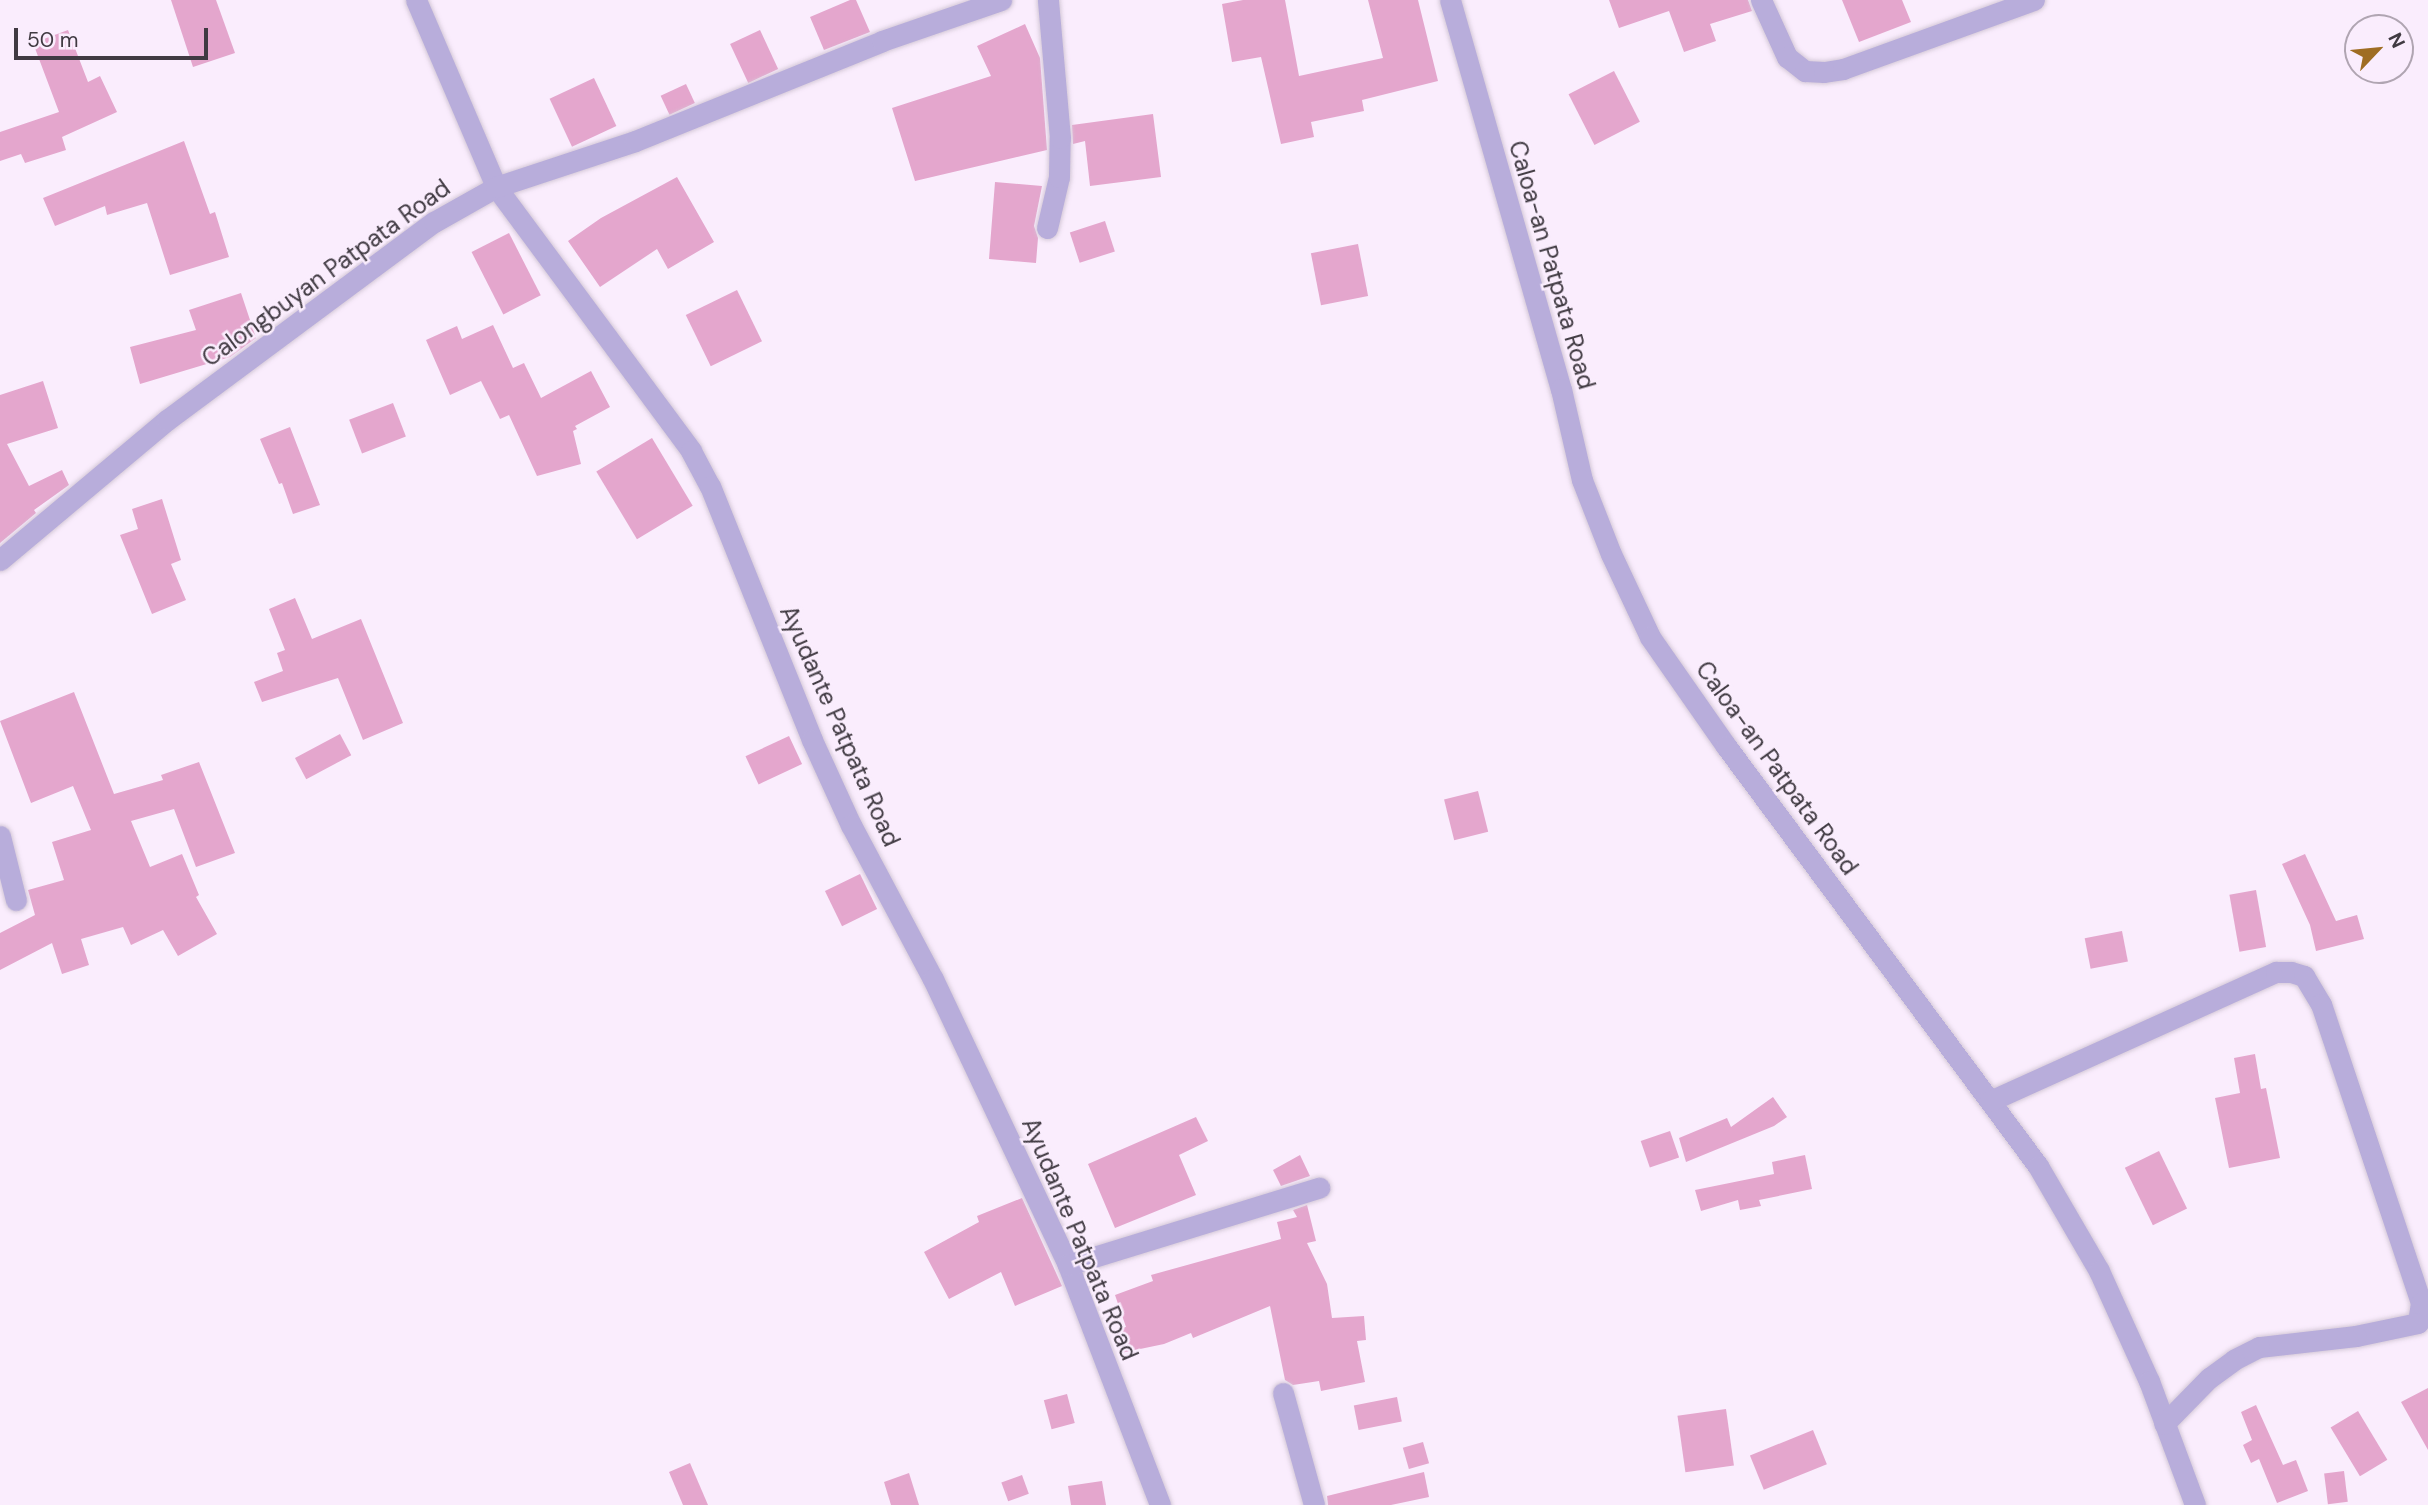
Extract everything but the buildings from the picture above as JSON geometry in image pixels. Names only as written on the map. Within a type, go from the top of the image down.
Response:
[{"type":"street","name":"Ayudante Patpata Road","points":[[416,0],[496,187],[691,451],[710,486],[812,740],[851,825],[933,979],[1068,1265],[1160,1505]]},
{"type":"street","name":"Calongbuyan Patpata Road","points":[[0,560],[167,420],[434,222],[496,187],[635,141],[882,41],[1001,0]]},
{"type":"street","points":[[1047,228],[1059,177],[1060,138],[1048,0]]},
{"type":"street","name":"Caloa-an Patpata Road","points":[[1450,0],[1557,376],[1582,480],[1611,554],[1650,637],[1726,746],[2038,1166],[2099,1271],[2195,1505]]},
{"type":"street","points":[[1761,0],[1787,57],[1805,71],[1824,72],[1843,69],[2034,0]]},
{"type":"street","points":[[0,836],[16,900]]},
{"type":"street","points":[[1990,1101],[2276,972],[2291,972],[2304,976],[2321,1004],[2421,1303],[2418,1323],[2356,1336],[2259,1347],[2234,1360],[2209,1378],[2164,1424]]},
{"type":"street","points":[[1068,1265],[1320,1188]]},
{"type":"street","points":[[1283,1393],[1314,1505]]}]
